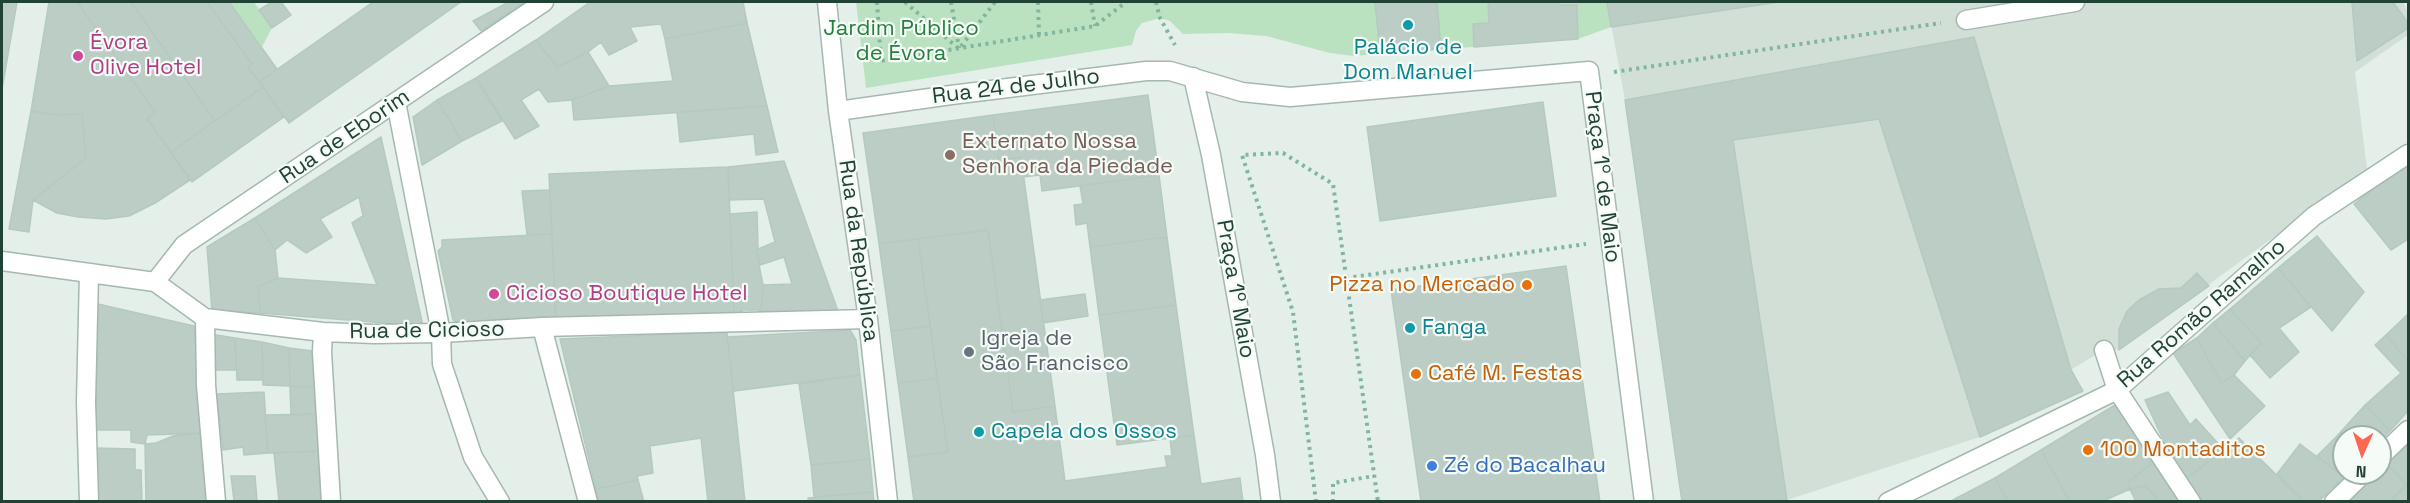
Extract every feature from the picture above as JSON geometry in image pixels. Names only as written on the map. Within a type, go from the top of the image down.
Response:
[{"type":"street","name":"Rua de Eborim","points":[[155,282],[184,245],[544,2]]},
{"type":"street","name":"Rua da República","points":[[827,2],[838,111],[867,319],[888,501]]},
{"type":"street","points":[[1966,20],[2075,2]]},
{"type":"street","name":"Rua 24 de Julho","points":[[838,111],[951,94],[1146,71],[1170,71],[1193,77]]},
{"type":"street","name":"Praça 1º de Maio","points":[[1193,77],[1242,92],[1290,97],[1589,71],[1644,501]]},
{"type":"street","name":"Praça 1º Maio","points":[[1193,77],[1210,155],[1266,455],[1271,501]]},
{"type":"street","points":[[396,102],[441,333],[442,364],[473,458],[500,501]]},
{"type":"street","name":"Rua Romão Ramalho","points":[[1887,501],[1917,496],[2117,390],[2314,216],[2409,154]]},
{"type":"street","name":"Rua de Cicioso","points":[[2,261],[155,282],[205,318],[323,332],[441,333],[542,327],[867,319]]},
{"type":"street","points":[[89,273],[86,402],[89,501]]},
{"type":"street","points":[[205,318],[206,385],[216,501]]},
{"type":"street","points":[[542,327],[588,501]]},
{"type":"street","points":[[323,332],[322,352],[331,501]]},
{"type":"street","points":[[2104,350],[2117,390],[2191,501]]},
{"type":"street","points":[[2392,446],[2409,430]]},
{"type":"street","points":[[2334,501],[2351,485]]},
{"type":"path","points":[[877,2],[881,62],[1095,26],[1126,2]]},
{"type":"path","points":[[905,2],[959,49]]},
{"type":"path","points":[[951,2],[959,49]]},
{"type":"path","points":[[959,49],[995,2]]},
{"type":"path","points":[[1038,2],[1039,35]]},
{"type":"path","points":[[1091,2],[1095,26]]},
{"type":"path","points":[[1156,2],[1160,18]]},
{"type":"path","points":[[1589,71],[1620,72],[1966,20]]},
{"type":"path","points":[[1316,501],[1293,312],[1242,154],[1283,153],[1333,184],[1378,501]]},
{"type":"path","points":[[1346,278],[1610,241]]},
{"type":"path","points":[[1333,501],[1333,483],[1374,476]]},
{"type":"shaded area","points":[[1607,2],[2403,2],[2408,12],[2408,35],[2355,72],[2367,169],[2119,350],[2104,350],[2072,369],[2083,391],[1980,437],[1787,500],[1682,502],[1625,100]]},
{"type":"green space","points":[[229,2],[254,2],[272,28],[262,47]]},
{"type":"green space","name":"Jardim Público de Évora","points":[[856,2],[1607,2],[1611,27],[1578,39],[1354,56],[1330,53],[1266,36],[1228,33],[1183,34],[1170,21],[1160,18],[1142,23],[1136,31],[1132,45],[866,88]]},
{"type":"building","points":[[2,2],[17,2],[2,89]]},
{"type":"building","name":"Évora Olive Hotel","points":[[49,2],[77,2],[155,112],[147,119],[190,180],[155,203],[129,216],[106,219],[78,217],[57,213],[33,200],[86,158],[82,114],[56,115],[31,111]]},
{"type":"building","points":[[77,2],[131,2],[215,121],[171,152],[147,119],[155,112]]},
{"type":"building","points":[[131,2],[207,2],[252,64],[248,67],[263,87],[215,121]]},
{"type":"building","points":[[207,2],[229,2],[277,69],[259,82],[248,67],[252,64]]},
{"type":"building","points":[[272,2],[281,2],[291,15],[272,28],[259,10]]},
{"type":"building","points":[[373,2],[461,2],[289,123],[259,82]]},
{"type":"building","points":[[509,2],[525,2],[481,31],[473,21]]},
{"type":"building","points":[[590,2],[743,2],[747,23],[665,39],[661,24],[630,27],[637,41],[609,55],[601,42],[588,52],[557,67],[536,40]]},
{"type":"building","name":"Palácio de Dom Manuel","points":[[1375,2],[1437,2],[1441,49],[1380,54]]},
{"type":"building","points":[[1488,2],[1559,2],[1559,5],[1577,5],[1578,39],[1474,47],[1473,24],[1489,23]]},
{"type":"building","points":[[1607,2],[1779,2],[1611,27]]},
{"type":"building","points":[[2352,2],[2393,2],[2408,23],[2408,28],[2357,61]]},
{"type":"building","points":[[747,23],[767,106],[574,120],[572,100],[609,86],[673,81],[665,39]]},
{"type":"building","points":[[1974,37],[2071,370],[2083,391],[1980,437],[1879,119],[1733,140],[1787,500],[1682,502],[1625,100]]},
{"type":"building","points":[[536,40],[557,67],[588,52],[609,86],[572,100],[548,102],[539,89],[521,100],[539,126],[515,139],[476,78]]},
{"type":"building","points":[[476,78],[502,121],[462,141],[437,100]]},
{"type":"building","points":[[263,87],[284,117],[192,182],[171,152]]},
{"type":"building","points":[[1148,95],[1159,175],[1042,191],[1040,175],[1023,177],[1021,157],[999,160],[993,115]]},
{"type":"building","points":[[437,100],[462,141],[422,165],[413,117]]},
{"type":"building","points":[[1543,102],[1556,196],[1380,221],[1367,127]]},
{"type":"building","points":[[767,106],[778,152],[756,155],[754,134],[680,142],[677,112]]},
{"type":"building","points":[[31,111],[56,115],[82,114],[86,158],[33,200],[29,232],[9,229]]},
{"type":"building","points":[[993,115],[999,160],[1021,157],[1055,406],[1013,412],[988,230],[879,244],[863,133]]},
{"type":"building","points":[[381,137],[423,326],[260,313],[258,287],[278,278],[377,285],[352,223],[363,216],[359,197],[320,219],[332,237],[306,253],[287,240],[275,250],[255,218]]},
{"type":"building","points":[[784,161],[838,311],[761,315],[763,285],[792,284],[784,257],[760,265],[756,250],[775,242],[764,199],[729,200],[728,167]]},
{"type":"building","points":[[2408,161],[2408,239],[2391,250],[2354,204]]},
{"type":"building","points":[[728,167],[734,314],[556,322],[549,174]]},
{"type":"building","points":[[1159,175],[1167,237],[1090,247],[1087,223],[1076,225],[1074,205],[1083,204],[1080,186]]},
{"type":"building","points":[[550,190],[552,234],[527,235],[522,191]]},
{"type":"building","points":[[757,212],[758,249],[756,250],[763,285],[761,315],[759,310],[742,310],[743,315],[734,314],[730,214]]},
{"type":"building","points":[[255,218],[275,250],[278,278],[258,287],[260,313],[212,311],[207,247]]},
{"type":"building","name":"Igreja de São Francisco","points":[[988,230],[1013,412],[1055,406],[1065,481],[1167,467],[1165,456],[1172,456],[1170,439],[1194,435],[1201,484],[1240,478],[1243,502],[914,502],[908,457],[948,452],[918,239]]},
{"type":"building","points":[[552,234],[556,322],[460,325],[453,320],[438,251],[442,247],[442,240]]},
{"type":"building","points":[[2317,236],[2364,292],[2332,331],[2278,268]]},
{"type":"building","points":[[1167,237],[1176,305],[1099,315],[1090,247]]},
{"type":"building","points":[[918,239],[930,326],[891,331],[879,244]]},
{"type":"building","points":[[1566,266],[1600,502],[1421,502],[1391,290]]},
{"type":"building","points":[[2278,268],[2311,307],[2279,328],[2299,352],[2270,378],[2250,355],[2261,343],[2230,309]]},
{"type":"building","points":[[2197,273],[2209,286],[2119,350],[2119,329],[2127,311],[2139,300],[2159,289],[2181,288]]},
{"type":"building","points":[[1085,294],[1088,316],[1043,323],[1040,300]]},
{"type":"building","points":[[98,304],[194,326],[204,433],[147,435],[145,444],[131,442],[131,430],[95,430]]},
{"type":"building","points":[[1176,305],[1194,435],[1117,445],[1099,315]]},
{"type":"building","points":[[2230,309],[2261,343],[2245,361],[2213,323]]},
{"type":"building","points":[[2408,314],[2408,361],[2386,335]]},
{"type":"building","points":[[2213,323],[2245,361],[2234,375],[2221,383],[2197,338]]},
{"type":"building","points":[[930,326],[937,378],[898,383],[891,331]]},
{"type":"building","points":[[850,330],[856,340],[860,375],[734,391],[727,337]]},
{"type":"building","points":[[727,332],[745,502],[708,502],[701,438],[650,446],[653,473],[637,476],[638,480],[596,489],[560,339]]},
{"type":"building","points":[[210,334],[235,338],[236,370],[212,370]]},
{"type":"building","points":[[2386,335],[2408,361],[2408,411],[2392,429],[2392,425],[2384,425],[2365,405],[2401,373],[2375,345]]},
{"type":"building","points":[[235,338],[262,342],[263,380],[237,380]]},
{"type":"building","points":[[2197,338],[2221,383],[2234,375],[2265,406],[2230,439],[2173,353]]},
{"type":"building","points":[[262,342],[289,348],[290,386],[263,385]]},
{"type":"building","points":[[289,348],[313,351],[317,388],[290,386]]},
{"type":"building","points":[[860,375],[870,459],[811,465],[799,384]]},
{"type":"building","points":[[937,378],[948,452],[908,457],[898,383]]},
{"type":"building","points":[[290,386],[317,388],[320,414],[291,415]]},
{"type":"building","points":[[264,392],[268,453],[244,455],[243,447],[223,450],[217,394]]},
{"type":"building","points":[[2168,392],[2190,425],[2196,419],[2224,450],[2187,478],[2170,455],[2145,400]]},
{"type":"building","points":[[2115,405],[2157,460],[2128,482],[2130,489],[2101,502],[2070,502],[2041,450]]},
{"type":"building","points":[[2365,405],[2384,425],[2347,425]]},
{"type":"building","points":[[320,414],[322,451],[268,453],[265,415]]},
{"type":"building","points":[[204,433],[211,502],[146,502],[145,444],[156,443],[173,436]]},
{"type":"building","points":[[2408,435],[2407,485],[2392,469],[2392,450]]},
{"type":"building","points":[[2239,438],[2304,502],[2200,502],[2187,478]]},
{"type":"building","points":[[2332,441],[2332,468],[2317,456]]},
{"type":"building","points":[[2300,444],[2332,468],[2332,485],[2336,485],[2318,502],[2304,502],[2277,474]]},
{"type":"building","points":[[94,448],[135,449],[135,470],[141,470],[142,502],[95,502]]},
{"type":"building","points":[[2041,450],[2070,502],[2009,502],[1995,478]]},
{"type":"building","points":[[322,451],[325,502],[279,502],[274,453]]},
{"type":"building","points":[[870,459],[873,492],[814,497],[811,465]]},
{"type":"building","points":[[2157,460],[2184,502],[2160,502],[2146,486],[2130,489],[2128,482]]},
{"type":"building","points":[[2392,469],[2407,485],[2389,502],[2340,502],[2356,485],[2392,485]]},
{"type":"building","points":[[231,476],[255,476],[257,500],[234,501]]},
{"type":"building","points":[[1995,478],[2009,502],[1949,502]]},
{"type":"building","points":[[638,480],[644,502],[599,502],[596,489]]},
{"type":"building","points":[[2407,485],[2408,502],[2389,502]]},
{"type":"building","points":[[2146,486],[2160,502],[2136,502],[2130,489]]},
{"type":"building","points":[[873,492],[874,502],[809,502],[808,498]]},
{"type":"place","name":"Palácio de Dom Manuel","points":[[1408,25]]},
{"type":"place","name":"Évora Olive Hotel","points":[[78,56]]},
{"type":"place","name":"Externato Nossa Senhora da Piedade","points":[[950,155]]},
{"type":"place","name":"Pizza no Mercado","points":[[1527,285]]},
{"type":"place","name":"Cicioso Boutique Hotel","points":[[494,294]]},
{"type":"place","name":"Fanga","points":[[1410,328]]},
{"type":"place","name":"Igreja de São Francisco","points":[[969,352]]},
{"type":"place","name":"Café M. Festas","points":[[1416,374]]},
{"type":"place","name":"Capela dos Ossos","points":[[979,432]]},
{"type":"place","name":"100 Montaditos","points":[[2088,450]]},
{"type":"place","name":"Zé do Bacalhau","points":[[1432,466]]}]
